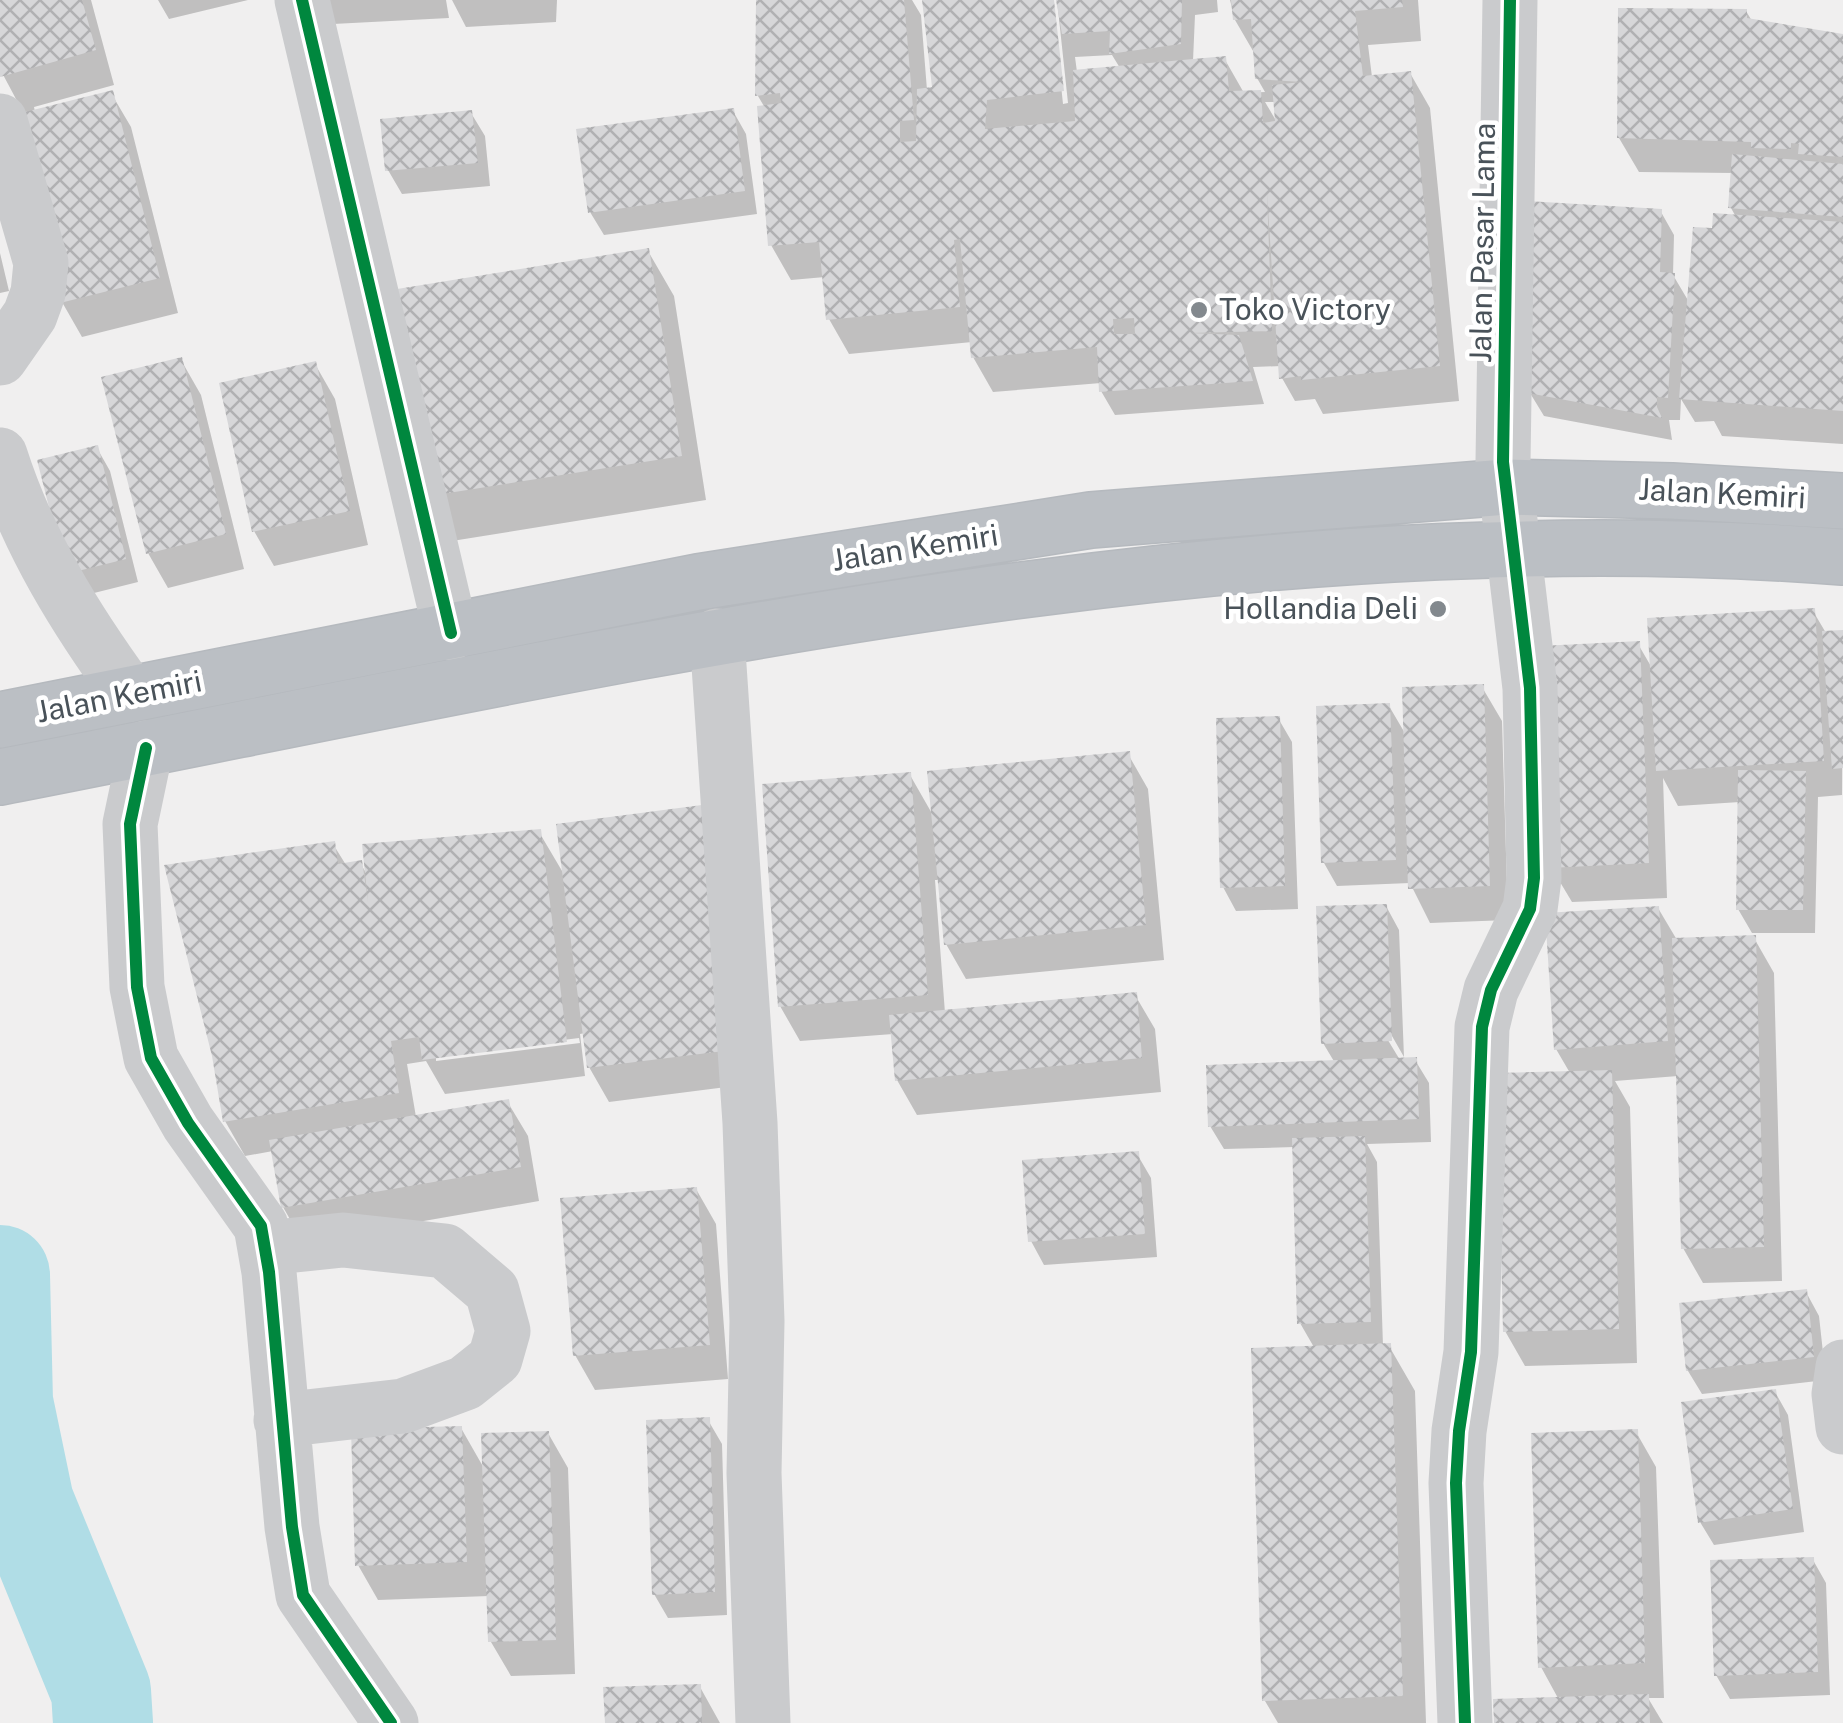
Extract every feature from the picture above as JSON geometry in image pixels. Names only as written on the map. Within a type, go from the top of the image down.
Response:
[{"type":"highway","name":"Jalan Kemiri","points":[[0,720],[698,582],[1091,520],[1506,487],[1672,490],[1843,501]]},
{"type":"highway","name":"Jalan Kemiri","points":[[0,777],[717,636],[1065,582],[1350,556],[1512,546],[1759,550],[1843,556]]},
{"type":"street","points":[[302,0],[452,633]]},
{"type":"street","name":"Jalan Pasar Lama","points":[[1466,1723],[1456,1484],[1459,1431],[1471,1352],[1482,1027],[1491,990],[1530,909],[1534,878],[1530,688],[1504,462],[1510,0]]},
{"type":"street","points":[[0,121],[41,263],[38,293],[30,315],[0,358]]},
{"type":"street","points":[[0,455],[11,490],[110,698]]},
{"type":"street","points":[[717,636],[750,1123],[757,1321],[754,1473],[763,1723]]},
{"type":"street","points":[[124,753],[137,987],[151,1058],[188,1123],[261,1226],[292,1528],[303,1596],[391,1723]]},
{"type":"street","points":[[266,1248],[342,1240],[444,1251],[492,1290],[503,1331],[495,1359],[465,1383],[403,1406],[282,1420]]},
{"type":"street","points":[[1843,1367],[1839,1394],[1843,1427]]},
{"type":"building","points":[[0,0],[82,0],[96,50],[0,77]]},
{"type":"building","points":[[756,0],[904,0],[914,120],[900,121],[900,142],[916,141],[917,89],[932,87],[922,0],[1054,0],[1064,91],[987,100],[985,129],[1075,121],[1073,70],[1226,56],[1229,91],[1261,90],[1263,123],[1275,121],[1272,85],[1302,82],[1255,79],[1251,19],[1233,20],[1231,0],[1402,0],[1403,7],[1355,11],[1363,76],[1411,71],[1440,366],[1279,379],[1267,193],[1272,331],[1189,333],[1239,335],[1253,381],[1099,392],[1097,347],[971,358],[960,239],[954,240],[960,307],[826,320],[819,242],[768,246],[757,106],[781,103],[780,93],[755,96]],"holes":[[[1134,318],[1135,334],[1114,334],[1113,319]]]},
{"type":"building","points":[[1056,0],[1182,0],[1181,44],[1109,54],[1110,31],[1062,34]]},
{"type":"building","points":[[1618,8],[1747,9],[1747,18],[1843,34],[1843,157],[1798,154],[1799,144],[1791,143],[1791,149],[1751,148],[1751,142],[1617,138]]},
{"type":"building","points":[[113,90],[160,278],[60,303],[13,115]]},
{"type":"building","points":[[734,108],[745,191],[588,213],[576,129]]},
{"type":"building","points":[[472,110],[478,163],[385,171],[380,119]]},
{"type":"building","points":[[1732,154],[1843,164],[1843,217],[1728,208]]},
{"type":"building","points":[[1527,201],[1662,209],[1660,272],[1675,273],[1668,398],[1657,397],[1662,418],[1528,393]]},
{"type":"building","points":[[1713,213],[1843,222],[1843,411],[1679,399],[1693,227],[1712,228]]},
{"type":"building","points":[[649,248],[682,456],[423,497],[391,290]]},
{"type":"building","points":[[182,357],[226,534],[146,554],[101,377]]},
{"type":"building","points":[[316,361],[350,511],[252,532],[219,383]]},
{"type":"building","points":[[98,445],[126,559],[66,574],[37,460]]},
{"type":"building","points":[[1815,608],[1824,761],[1656,771],[1647,618]]},
{"type":"building","points":[[1843,630],[1843,768],[1832,769],[1822,631]]},
{"type":"building","points":[[1640,641],[1649,863],[1549,868],[1540,646]]},
{"type":"building","points":[[1484,684],[1490,886],[1408,889],[1402,687]]},
{"type":"building","points":[[1390,703],[1396,860],[1321,863],[1316,706]]},
{"type":"building","points":[[1280,716],[1285,886],[1220,888],[1216,718]]},
{"type":"building","points":[[1130,751],[1146,925],[944,945],[927,771]]},
{"type":"building","points":[[1738,770],[1806,771],[1803,910],[1736,910]]},
{"type":"building","points":[[911,772],[928,995],[778,1007],[762,784]]},
{"type":"building","points":[[702,805],[732,1050],[587,1068],[556,824]]},
{"type":"building","points":[[541,829],[567,1042],[422,1060],[419,1037],[391,1041],[399,1093],[223,1122],[212,1056],[164,865],[335,841],[338,864],[362,860],[368,902],[362,844]]},
{"type":"building","points":[[1387,904],[1392,1041],[1321,1044],[1316,906]]},
{"type":"building","points":[[1659,906],[1668,1041],[1554,1050],[1545,913]]},
{"type":"building","points":[[1756,935],[1764,1247],[1681,1249],[1672,938]]},
{"type":"building","points":[[1137,992],[1142,1058],[895,1081],[889,1015]]},
{"type":"building","points":[[1417,1057],[1419,1119],[1208,1127],[1206,1065]]},
{"type":"building","points":[[1612,1070],[1619,1329],[1503,1332],[1497,1073]]},
{"type":"building","points":[[509,1099],[521,1167],[281,1208],[269,1140]]},
{"type":"building","points":[[1365,1136],[1371,1322],[1297,1324],[1292,1138]]},
{"type":"building","points":[[1139,1151],[1145,1234],[1028,1242],[1022,1160]]},
{"type":"building","points":[[697,1187],[710,1345],[573,1356],[560,1198]]},
{"type":"building","points":[[1807,1289],[1814,1357],[1686,1371],[1679,1303]]},
{"type":"building","points":[[1391,1343],[1403,1696],[1262,1701],[1251,1348]]},
{"type":"building","points":[[1776,1389],[1793,1509],[1698,1523],[1681,1402]]},
{"type":"building","points":[[710,1417],[715,1592],[652,1595],[646,1420]]},
{"type":"building","points":[[462,1426],[467,1562],[355,1566],[351,1429]]},
{"type":"building","points":[[1638,1429],[1645,1663],[1538,1668],[1531,1433]]},
{"type":"building","points":[[549,1431],[556,1640],[488,1642],[481,1433]]},
{"type":"building","points":[[1814,1557],[1818,1672],[1714,1676],[1710,1560]]},
{"type":"building","points":[[701,1684],[702,1723],[605,1723],[603,1687]]},
{"type":"building","points":[[1649,1694],[1650,1723],[1494,1723],[1493,1699]]},
{"type":"waterway","points":[[0,1275],[3,1402],[24,1503],[101,1691],[103,1723]]},
{"type":"cycle path","points":[[302,0],[451,633]]},
{"type":"cycle path","points":[[1465,1723],[1456,1483],[1471,1352],[1482,1027],[1491,990],[1530,909],[1534,878],[1530,688],[1503,462],[1510,0]]},
{"type":"cycle path","points":[[146,748],[130,824],[137,987],[151,1058],[188,1123],[261,1226],[269,1272],[292,1527],[303,1595],[391,1723]]},
{"type":"place","name":"Toko Victory","points":[[1199,310]]},
{"type":"place","name":"Hollandia Deli","points":[[1438,609]]}]
